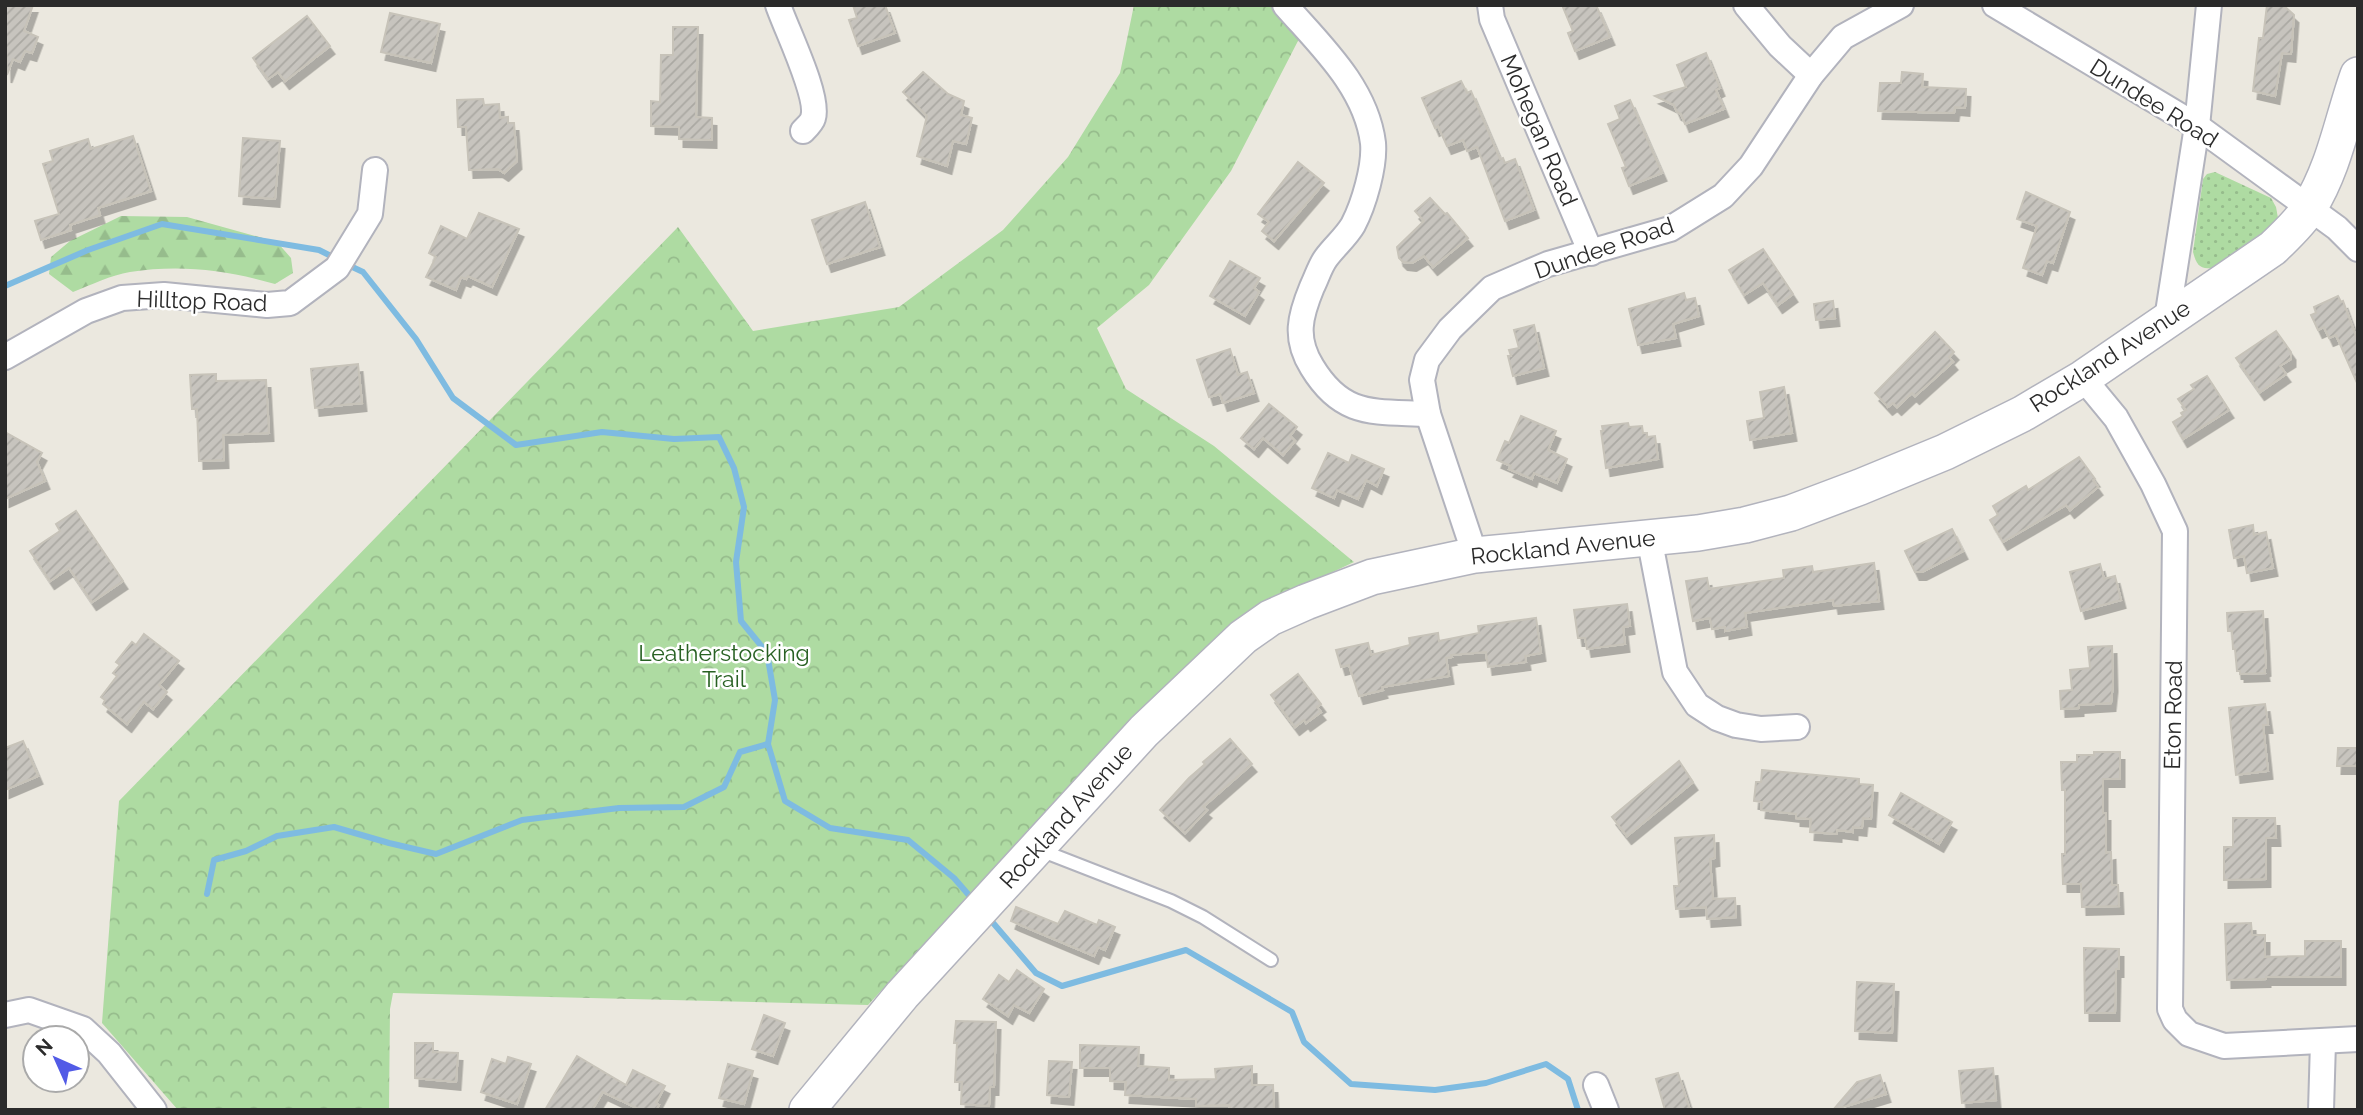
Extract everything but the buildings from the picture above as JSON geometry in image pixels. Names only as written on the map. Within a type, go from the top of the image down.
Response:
[{"type":"street","points":[[779,5],[808,82],[813,103],[813,118],[803,131]]},
{"type":"street","points":[[1285,5],[1349,79],[1366,115],[1373,144],[1369,185],[1352,225],[1324,261],[1300,314],[1301,342],[1310,365],[1321,382],[1342,402],[1364,410],[1427,414]]},
{"type":"street","name":"Mohegan Road","points":[[1489,5],[1492,19],[1591,253]]},
{"type":"street","points":[[1746,5],[1780,46],[1811,75]]},
{"type":"street","name":"Dundee Road","points":[[1475,555],[1427,414],[1422,380],[1427,360],[1450,329],[1492,288],[1548,264],[1670,229],[1723,196],[1751,166],[1811,75],[1843,37],[1901,5]]},
{"type":"street","name":"Dundee Road","points":[[1995,5],[2197,126],[2337,229],[2358,249]]},
{"type":"street","points":[[2167,319],[2197,126],[2209,5]]},
{"type":"street","name":"Rockland Avenue","points":[[807,1110],[902,995],[1144,731],[1244,637],[1270,618],[1306,601],[1372,577],[1475,555],[1745,525],[1791,513],[1956,447],[2022,414],[2084,377],[2273,248],[2309,209],[2335,156],[2358,75]]},
{"type":"street","name":"Hilltop Road","points":[[5,357],[86,311],[122,298],[164,295],[267,305],[290,303],[343,258],[370,214],[375,170]]},
{"type":"street","name":"Eton Road","points":[[2084,377],[2116,418],[2153,484],[2175,531],[2170,1009],[2175,1020],[2189,1034],[2224,1046],[2323,1042]]},
{"type":"street","points":[[1648,537],[1675,672],[1697,705],[1717,718],[1736,725],[1761,729],[1797,727]]},
{"type":"street","points":[[5,1015],[29,1010],[83,1029],[109,1053],[154,1110]]},
{"type":"street","points":[[2320,1110],[2323,1042],[2358,1038]]},
{"type":"street","points":[[1596,1085],[1605,1110]]},
{"type":"lane","points":[[1036,848],[1171,901],[1203,917],[1271,960]]},
{"type":"green space","name":"Leatherstocking Trail","points":[[1134,5],[1270,5],[1300,37],[1231,171],[1149,285],[1097,328],[1126,389],[1214,446],[1354,562],[1278,598],[1206,651],[868,1005],[393,993],[390,1009],[389,1110],[178,1110],[102,1023],[119,801],[678,227],[753,331],[899,307],[1003,230],[1068,157],[1120,73]]},
{"type":"green space","points":[[2215,172],[2271,198],[2278,218],[2269,228],[2212,268],[2204,268],[2199,265],[2193,252],[2203,179],[2207,174]]},
{"type":"green space","points":[[121,216],[187,217],[277,242],[291,258],[293,273],[275,284],[203,270],[149,270],[116,275],[73,292],[49,274],[51,257],[70,241]]},
{"type":"waterway","points":[[5,286],[88,250],[162,224],[319,250],[337,259]]},
{"type":"waterway","points":[[346,264],[363,272],[416,339],[453,398],[516,445],[602,432],[674,439],[719,437],[734,468],[744,507],[736,562],[741,621],[767,653],[775,700],[768,744],[785,801],[830,828],[908,840],[954,878],[974,901]]},
{"type":"waterway","points":[[207,894],[214,860],[246,851],[277,836],[334,827],[436,854],[522,820],[619,808],[684,807],[724,787],[740,752],[768,744]]},
{"type":"waterway","points":[[988,917],[1036,973],[1062,986],[1186,950],[1292,1012],[1304,1042],[1351,1084],[1435,1090],[1486,1083],[1546,1064],[1568,1079],[1578,1110]]}]
